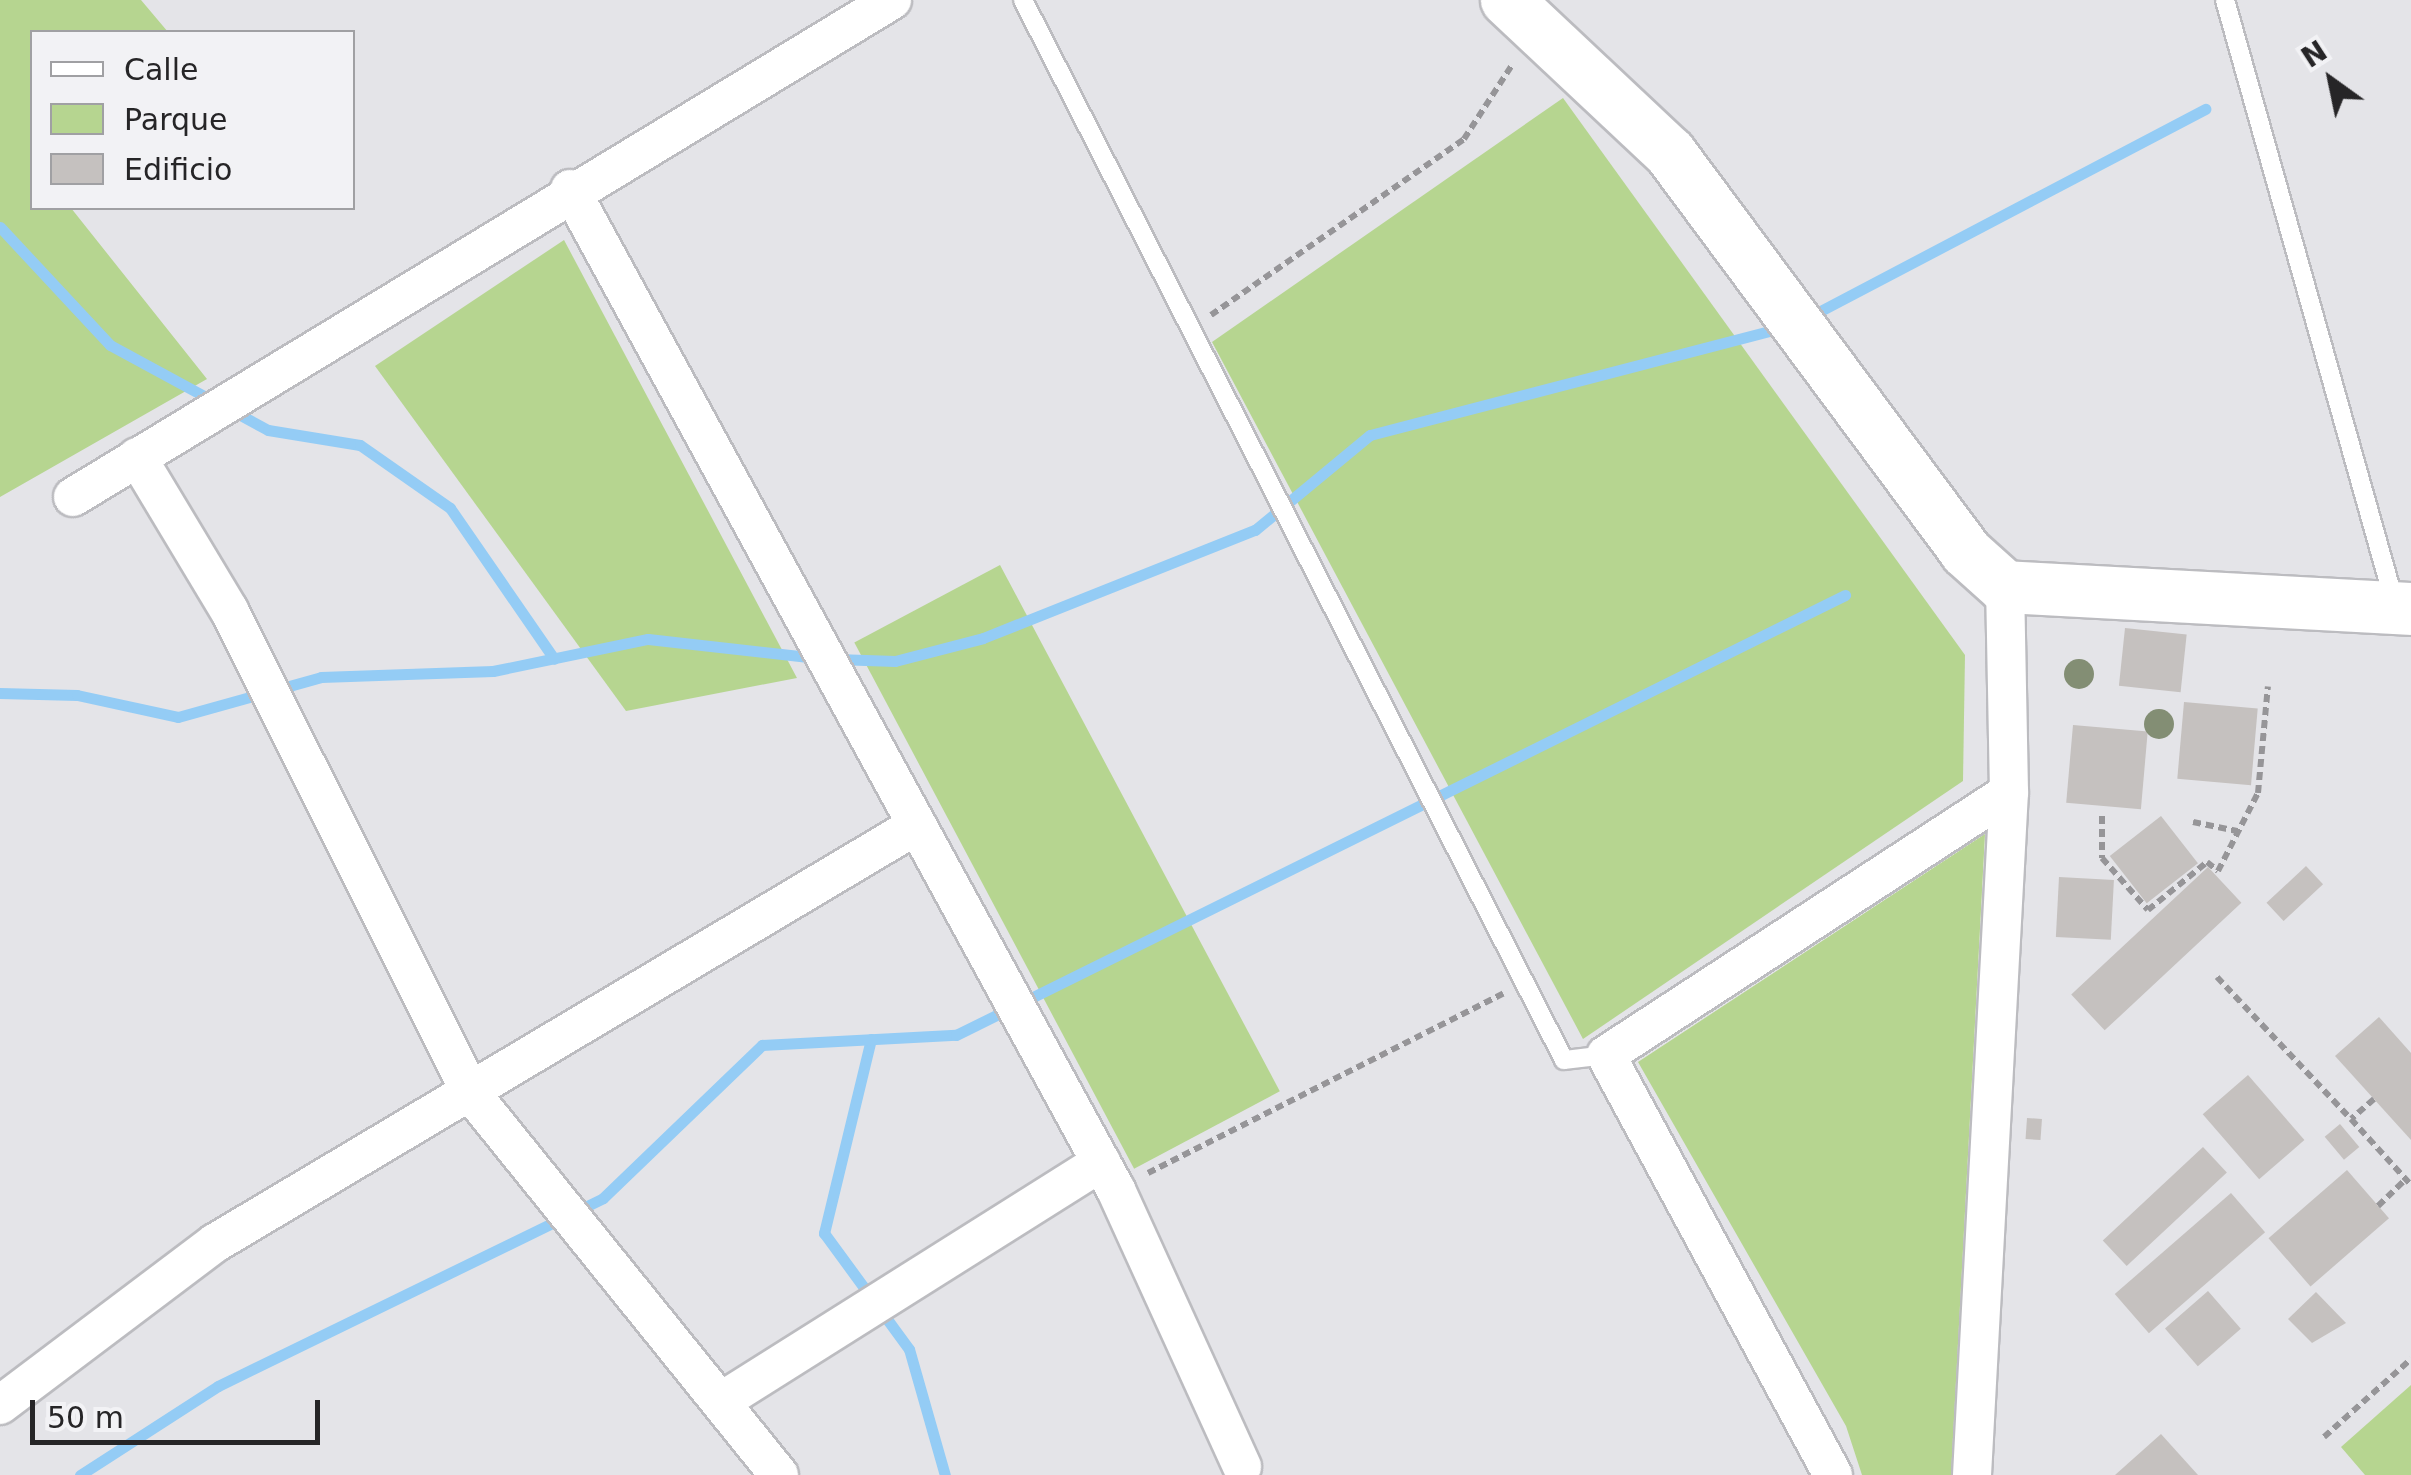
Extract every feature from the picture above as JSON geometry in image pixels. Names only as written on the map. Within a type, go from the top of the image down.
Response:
[{"type":"street","points":[[73,497],[570,189],[892,0]]},
{"type":"street","points":[[1507,0],[1670,153],[1966,552],[2005,587],[2403,608]]},
{"type":"street","points":[[570,189],[1108,1176],[1251,1472]]},
{"type":"street","points":[[137,457],[229,610],[470,1092],[779,1475]]},
{"type":"street","points":[[1972,1475],[2009,792],[2005,587]]},
{"type":"street","points":[[1834,1475],[1606,1055],[2009,792]]},
{"type":"street","points":[[0,1405],[215,1243],[917,825]]},
{"type":"street","points":[[722,1401],[1108,1176]]},
{"type":"lane","points":[[1022,0],[1564,1060],[1606,1055]]},
{"type":"lane","points":[[2226,0],[2403,608]]},
{"type":"path","points":[[1190,330],[1464,138],[1496,75],[1548,39]]},
{"type":"path","points":[[2102,816],[2102,858],[2148,910],[2207,862],[2218,871],[2258,792],[2268,686]]},
{"type":"path","points":[[2193,822],[2237,832]]},
{"type":"path","points":[[2217,977],[2408,1182],[2378,1206]]},
{"type":"path","points":[[1108,1176],[1524,984]]},
{"type":"path","points":[[2351,1119],[2374,1099]]},
{"type":"path","points":[[2324,1437],[2411,1359]]},
{"type":"green space","points":[[0,0],[141,0],[166,30],[30,30],[30,210],[73,210],[207,379],[0,497]]},
{"type":"green space","points":[[1563,98],[1965,655],[1963,781],[1583,1039],[1212,342]]},
{"type":"green space","points":[[564,240],[797,678],[626,711],[375,366]]},
{"type":"green space","points":[[1000,565],[1280,1091],[1134,1169],[854,642]]},
{"type":"green space","points":[[1985,834],[1951,1475],[1862,1475],[1846,1426],[1638,1062]]},
{"type":"green space","points":[[2411,1385],[2411,1475],[2365,1475],[2341,1447]]},
{"type":"building","points":[[2125,628],[2187,634],[2181,692],[2119,686]]},
{"type":"building","points":[[2184,702],[2258,708],[2251,785],[2177,779]]},
{"type":"building","points":[[2073,725],[2148,732],[2141,809],[2066,803]]},
{"type":"building","points":[[2161,816],[2198,863],[2147,903],[2110,856]]},
{"type":"building","points":[[2306,866],[2323,884],[2284,921],[2267,903]]},
{"type":"building","points":[[2208,867],[2241,903],[2105,1030],[2071,995]]},
{"type":"building","points":[[2059,877],[2114,880],[2111,940],[2056,937]]},
{"type":"building","points":[[2379,1017],[2411,1053],[2411,1140],[2335,1056]]},
{"type":"building","points":[[2248,1075],[2304,1140],[2259,1179],[2203,1114]]},
{"type":"building","points":[[2027,1118],[2042,1119],[2040,1140],[2026,1139]]},
{"type":"building","points":[[2340,1124],[2359,1147],[2344,1160],[2325,1137]]},
{"type":"building","points":[[2203,1147],[2227,1173],[2127,1266],[2103,1240]]},
{"type":"building","points":[[2347,1170],[2389,1218],[2310,1287],[2269,1238]]},
{"type":"building","points":[[2231,1193],[2265,1232],[2149,1333],[2115,1294]]},
{"type":"building","points":[[2208,1291],[2241,1329],[2198,1366],[2165,1328]]},
{"type":"building","points":[[2316,1292],[2346,1323],[2312,1343],[2288,1319]]},
{"type":"building","points":[[2161,1434],[2198,1475],[2115,1475]]},
{"type":"waterway","points":[[1807,318],[2205,109]]},
{"type":"waterway","points":[[0,227],[110,345],[215,402]]},
{"type":"waterway","points":[[836,659],[895,661],[983,638],[1255,530],[1370,435],[1785,327]]},
{"type":"waterway","points":[[231,410],[268,430],[360,445],[450,508],[554,659]]},
{"type":"waterway","points":[[80,1475],[218,1386],[603,1198],[762,1045],[956,1035],[1845,595]]},
{"type":"waterway","points":[[0,693],[77,695],[178,717],[321,677],[493,671],[648,639],[817,658]]},
{"type":"waterway","points":[[871,1039],[824,1233],[909,1349],[945,1475]]}]
